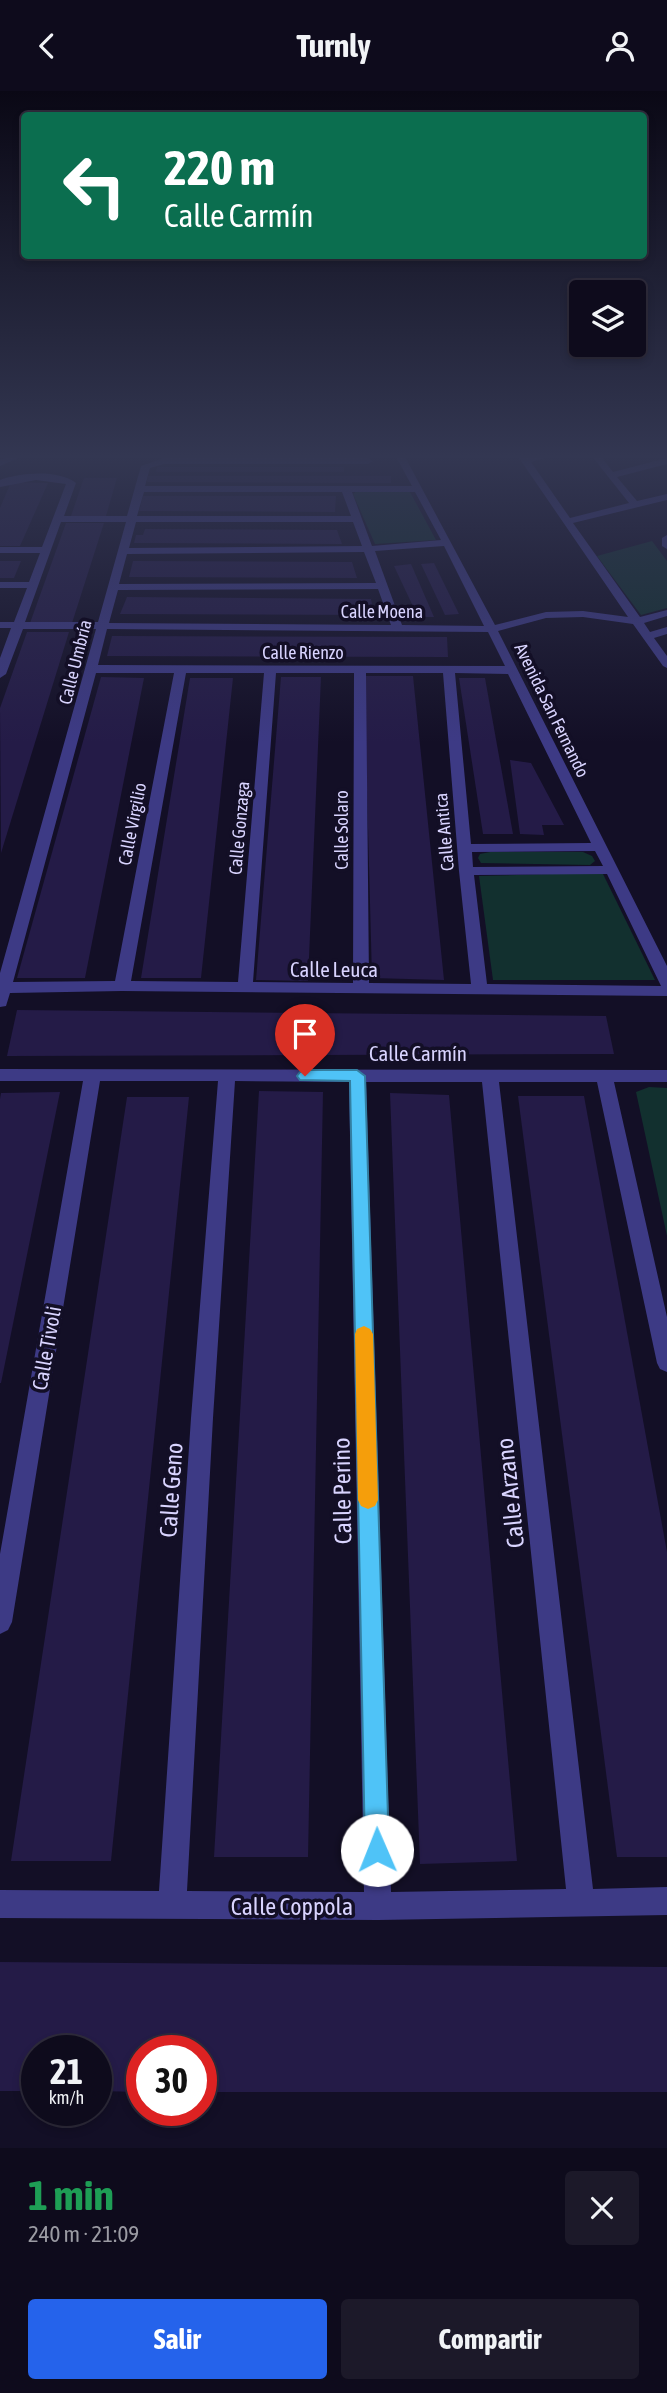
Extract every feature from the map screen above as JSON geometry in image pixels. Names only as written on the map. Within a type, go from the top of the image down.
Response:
[{"type":"street","points":[[1,670],[47,551]]},
{"type":"street","name":"Calle Umbría","points":[[2,993],[125,551]]},
{"type":"street","points":[[368,551],[398,628]]},
{"type":"street","points":[[371,561],[400,559],[438,551]]},
{"type":"street","name":"Avenida San Fernando","points":[[449,551],[493,629],[600,847],[641,922],[667,983]]},
{"type":"street","points":[[589,551],[667,664]]},
{"type":"street","points":[[0,585],[33,585]]},
{"type":"street","points":[[114,587],[381,586]]},
{"type":"street","points":[[637,621],[667,613]]},
{"type":"street","name":"Calle Moena","points":[[0,625],[493,629],[527,618],[566,614],[637,621]]},
{"type":"street","points":[[649,636],[667,631]]},
{"type":"street","name":"Calle Rienzo","points":[[93,669],[513,670]]},
{"type":"street","name":"Calle Virgilio","points":[[122,986],[181,669]]},
{"type":"street","name":"Calle Gonzaga","points":[[245,989],[270,669]]},
{"type":"street","name":"Calle Solaro","points":[[360,670],[361,990]]},
{"type":"street","name":"Calle Antica","points":[[449,670],[466,871],[480,990]]},
{"type":"street","points":[[464,848],[600,847]]},
{"type":"street","points":[[466,871],[613,870]]},
{"type":"street","name":"Calle Leuca","points":[[2,993],[122,986],[667,991]]},
{"type":"street","name":"Calle Carmín","points":[[0,1075],[667,1076]]},
{"type":"street","name":"Calle Tivoli","points":[[0,1622],[93,1075]]},
{"type":"street","name":"Calle Geno","points":[[172,1906],[202,1418],[227,1076]]},
{"type":"street","name":"Calle Perino","points":[[357,1076],[378,1906]]},
{"type":"street","name":"Calle Arzano","points":[[490,1076],[582,1903]]},
{"type":"street","points":[[604,1076],[667,1363]]},
{"type":"street","name":"Calle Coppola","points":[[0,1905],[378,1906],[667,1901]]},
{"type":"green space","points":[[615,551],[659,551],[667,561],[667,608],[641,615],[597,556]]},
{"type":"green space","points":[[583,852],[592,856],[595,861],[590,865],[481,863],[478,858],[480,854]]},
{"type":"green space","points":[[603,874],[655,980],[493,980],[479,876]]},
{"type":"green space","points":[[649,1087],[667,1088],[667,1236],[636,1092]]},
{"type":"building","points":[[56,551],[95,551],[72,623],[30,623]]},
{"type":"building","points":[[0,561],[21,561],[14,578],[0,578]]},
{"type":"building","points":[[133,561],[352,562],[357,578],[129,577]]},
{"type":"building","points":[[434,563],[459,614],[445,615],[421,564]]},
{"type":"building","points":[[411,564],[434,617],[418,617],[394,566]]},
{"type":"building","points":[[127,597],[371,599],[374,615],[120,614]]},
{"type":"building","points":[[27,632],[69,632],[1,853],[0,708]]},
{"type":"building","points":[[112,636],[447,637],[448,657],[107,656]]},
{"type":"building","points":[[364,676],[413,676],[444,980],[372,978]]},
{"type":"building","points":[[101,677],[144,678],[85,978],[17,978]]},
{"type":"building","points":[[281,677],[321,677],[308,981],[256,980]]},
{"type":"building","points":[[190,678],[233,678],[201,978],[141,978]]},
{"type":"building","points":[[459,678],[485,678],[513,834],[483,834]]},
{"type":"building","points":[[510,760],[531,763],[564,825],[542,825],[544,835],[520,834]]},
{"type":"building","points":[[17,1010],[606,1016],[614,1054],[7,1056]]},
{"type":"building","points":[[259,1091],[323,1092],[308,1857],[214,1857]]},
{"type":"building","points":[[60,1092],[1,1383],[0,1383],[1,1093]]},
{"type":"building","points":[[390,1093],[449,1095],[517,1861],[420,1864]]},
{"type":"building","points":[[518,1096],[584,1096],[667,1552],[667,1857],[617,1857]]},
{"type":"building","points":[[127,1097],[189,1097],[111,1861],[11,1861]]},
{"type":"building","points":[[0,1962],[667,1967],[667,2092],[217,2092],[217,2035],[126,2035],[126,2092],[112,2091],[112,2035],[21,2035],[21,2091],[0,2091]]},
{"type":"slow traffic","points":[[364,1334],[368,1500]]},
{"type":"route","points":[[305,1076],[357,1076],[377,1850]]}]
